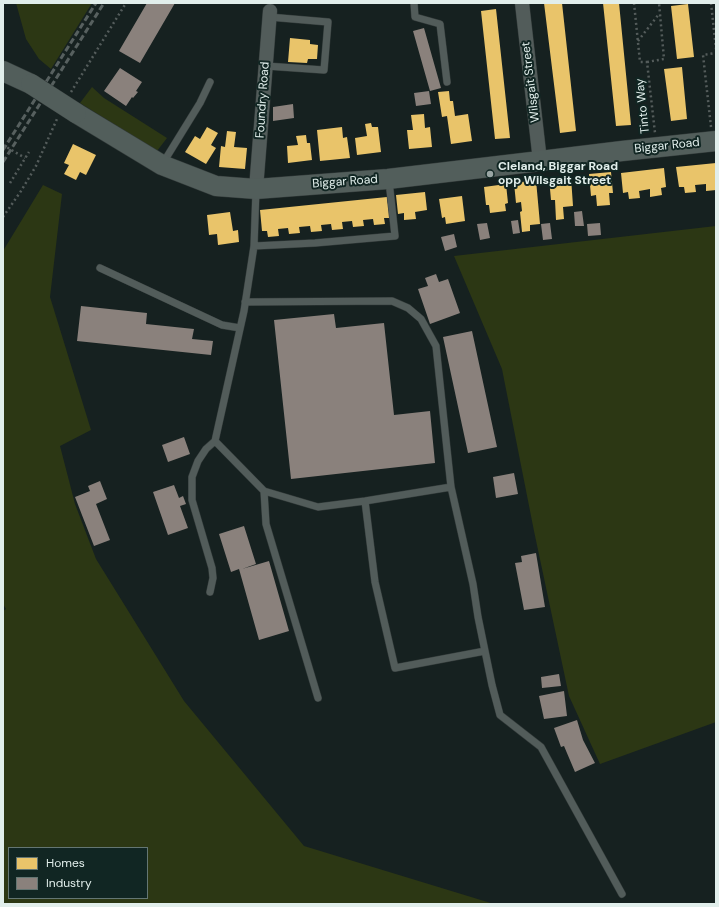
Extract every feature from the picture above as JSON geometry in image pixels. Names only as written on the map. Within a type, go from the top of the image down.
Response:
[{"type":"street","name":"Wilsgait Street","points":[[522,3],[540,161]]},
{"type":"street","name":"Foundry Road","points":[[256,189],[270,14]]},
{"type":"street","name":"Biggar Road","points":[[3,71],[31,84],[162,165],[216,186],[256,189],[388,178],[714,141]]},
{"type":"lane","points":[[414,3],[415,17],[440,24],[447,82]]},
{"type":"lane","points":[[266,66],[324,70],[328,22],[270,14]]},
{"type":"lane","points":[[162,165],[200,103],[210,82]]},
{"type":"lane","points":[[254,246],[315,243],[395,236],[388,178]]},
{"type":"lane","points":[[210,592],[213,578],[212,568],[192,500],[192,477],[198,461],[206,449],[215,441],[245,302],[254,246],[256,189]]},
{"type":"lane","points":[[100,268],[222,324],[240,328]]},
{"type":"lane","points":[[245,302],[392,301],[408,308],[421,319],[436,346],[451,487],[473,584],[492,685],[500,715],[541,747],[622,894]]},
{"type":"lane","points":[[215,441],[264,491],[318,507],[451,487]]},
{"type":"lane","points":[[264,491],[266,524],[318,698]]},
{"type":"lane","points":[[365,501],[375,582],[395,668],[485,651]]},
{"type":"path","name":"Tinto Way","points":[[634,3],[640,62],[664,59],[659,3]]},
{"type":"path","points":[[711,3],[716,50]]},
{"type":"path","points":[[638,41],[660,14]]},
{"type":"path","points":[[714,141],[703,55],[716,53]]},
{"type":"path","name":"Tinto Way","points":[[647,62],[657,147]]},
{"type":"path","points":[[3,145],[25,158]]},
{"type":"path","points":[[10,183],[29,152]]},
{"type":"green space","points":[[16,3],[92,3],[51,69],[39,59],[26,39]]},
{"type":"green space","points":[[92,87],[104,98],[167,138],[157,151],[80,103]]},
{"type":"green space","points":[[43,185],[62,194],[50,297],[91,430],[60,446],[75,504],[96,559],[184,701],[304,846],[494,904],[3,904],[3,611],[6,609],[3,604],[3,251]]},
{"type":"green space","points":[[716,226],[716,722],[600,764],[569,696],[502,369],[454,256]]},
{"type":"building: Homes","points":[[544,3],[562,3],[576,131],[560,133]]},
{"type":"building: Homes","points":[[603,3],[619,3],[631,125],[616,126]]},
{"type":"building: Homes","points":[[688,4],[694,57],[677,59],[671,6]]},
{"type":"building: Homes","points":[[496,9],[510,138],[495,139],[481,11]]},
{"type":"building: Homes","points":[[290,38],[310,40],[310,44],[318,45],[317,59],[308,59],[307,63],[288,62]]},
{"type":"building: Homes","points":[[682,67],[687,119],[671,121],[664,69]]},
{"type":"building: Homes","points":[[449,91],[450,101],[453,101],[455,116],[468,114],[472,141],[451,144],[447,116],[442,117],[438,92]]},
{"type":"building: Homes","points":[[424,114],[425,128],[430,127],[432,147],[409,149],[407,130],[413,130],[411,115]]},
{"type":"building: Homes","points":[[371,123],[372,127],[378,127],[381,152],[357,155],[355,138],[367,136],[365,124]]},
{"type":"building: Homes","points":[[207,127],[218,133],[211,145],[216,148],[206,164],[185,152],[195,136],[200,139]]},
{"type":"building: Homes","points":[[342,127],[343,138],[347,137],[350,158],[320,161],[317,130]]},
{"type":"building: Homes","points":[[227,131],[236,132],[234,147],[247,148],[245,169],[219,167],[221,146],[225,147]]},
{"type":"building: Homes","points":[[306,135],[307,143],[310,143],[312,160],[288,163],[287,146],[298,145],[296,136]]},
{"type":"building: Homes","points":[[73,144],[96,155],[86,175],[80,172],[76,180],[64,174],[69,165],[64,163]]},
{"type":"building: Homes","points":[[716,163],[716,190],[706,191],[706,184],[695,185],[696,192],[685,193],[684,187],[679,187],[676,167]]},
{"type":"building: Homes","points":[[664,168],[666,187],[661,188],[662,195],[650,197],[650,189],[639,191],[640,198],[629,199],[628,192],[623,193],[621,173]]},
{"type":"building: Homes","points":[[611,172],[613,193],[609,193],[610,205],[597,206],[596,195],[591,196],[589,174]]},
{"type":"building: Homes","points":[[571,177],[573,206],[563,207],[564,219],[556,220],[555,200],[551,200],[549,178]]},
{"type":"building: Homes","points":[[536,180],[540,224],[530,225],[530,231],[522,232],[520,212],[522,211],[521,202],[516,203],[514,183]]},
{"type":"building: Homes","points":[[506,184],[508,203],[505,204],[506,211],[490,213],[489,205],[486,205],[484,187]]},
{"type":"building: Homes","points":[[425,192],[427,210],[415,212],[416,219],[404,220],[404,213],[398,214],[396,195]]},
{"type":"building: Homes","points":[[462,196],[465,221],[446,224],[445,217],[442,218],[439,199]]},
{"type":"building: Homes","points":[[387,197],[390,218],[384,218],[385,224],[374,225],[373,219],[363,220],[364,226],[353,227],[352,221],[342,222],[343,229],[332,230],[331,224],[321,225],[322,231],[311,232],[310,226],[299,227],[300,233],[289,234],[288,228],[278,229],[279,236],[268,237],[267,231],[262,231],[260,210]]},
{"type":"building: Homes","points":[[230,212],[233,231],[238,230],[239,242],[218,245],[217,234],[209,235],[207,215]]},
{"type":"building: Industry","points":[[147,3],[175,3],[140,63],[119,51]]},
{"type":"building: Industry","points":[[424,28],[441,88],[430,91],[413,31]]},
{"type":"building: Industry","points":[[120,68],[142,82],[136,91],[138,92],[133,98],[132,97],[126,106],[104,91]]},
{"type":"building: Industry","points":[[429,91],[431,104],[416,106],[414,93]]},
{"type":"building: Industry","points":[[293,104],[294,118],[273,121],[273,107]]},
{"type":"building: Industry","points":[[582,211],[584,226],[575,226],[574,212]]},
{"type":"building: Industry","points":[[518,220],[520,233],[513,234],[511,221]]},
{"type":"building: Industry","points":[[487,223],[490,238],[480,240],[477,224]]},
{"type":"building: Industry","points":[[550,223],[552,239],[543,240],[541,224]]},
{"type":"building: Industry","points":[[600,223],[601,235],[588,236],[587,224]]},
{"type":"building: Industry","points":[[454,234],[457,247],[445,251],[441,237]]},
{"type":"building: Industry","points":[[436,274],[439,282],[448,279],[460,313],[430,324],[418,289],[428,286],[425,278]]},
{"type":"building: Industry","points":[[81,306],[147,313],[146,324],[194,329],[192,339],[213,341],[211,355],[77,341]]},
{"type":"building: Industry","points":[[334,314],[336,328],[384,323],[394,415],[430,411],[435,463],[291,479],[274,320]]},
{"type":"building: Industry","points":[[472,331],[497,447],[468,453],[443,337]]},
{"type":"building: Industry","points":[[184,437],[190,454],[168,462],[162,445]]},
{"type":"building: Industry","points":[[514,473],[518,494],[496,498],[493,477]]},
{"type":"building: Industry","points":[[100,481],[107,499],[96,504],[110,540],[94,546],[75,497],[90,491],[88,486]]},
{"type":"building: Industry","points":[[174,485],[179,498],[183,496],[186,504],[180,506],[188,528],[168,535],[153,492]]},
{"type":"building: Industry","points":[[244,526],[256,564],[242,569],[269,561],[289,631],[259,640],[239,569],[231,572],[219,534]]},
{"type":"building: Industry","points":[[536,553],[545,607],[524,610],[515,563],[522,562],[521,556]]},
{"type":"building: Industry","points":[[559,674],[561,686],[542,688],[541,677]]},
{"type":"building: Industry","points":[[564,691],[567,716],[544,719],[539,696]]},
{"type":"building: Industry","points":[[577,720],[583,740],[595,763],[575,772],[564,746],[561,747],[554,728]]},
{"type":"railway","points":[[3,150],[96,3]]},
{"type":"railway","points":[[3,162],[104,3]]},
{"type":"place","name":"Cleland, Biggar Road opp Wilsgait Street","points":[[490,174]]}]
